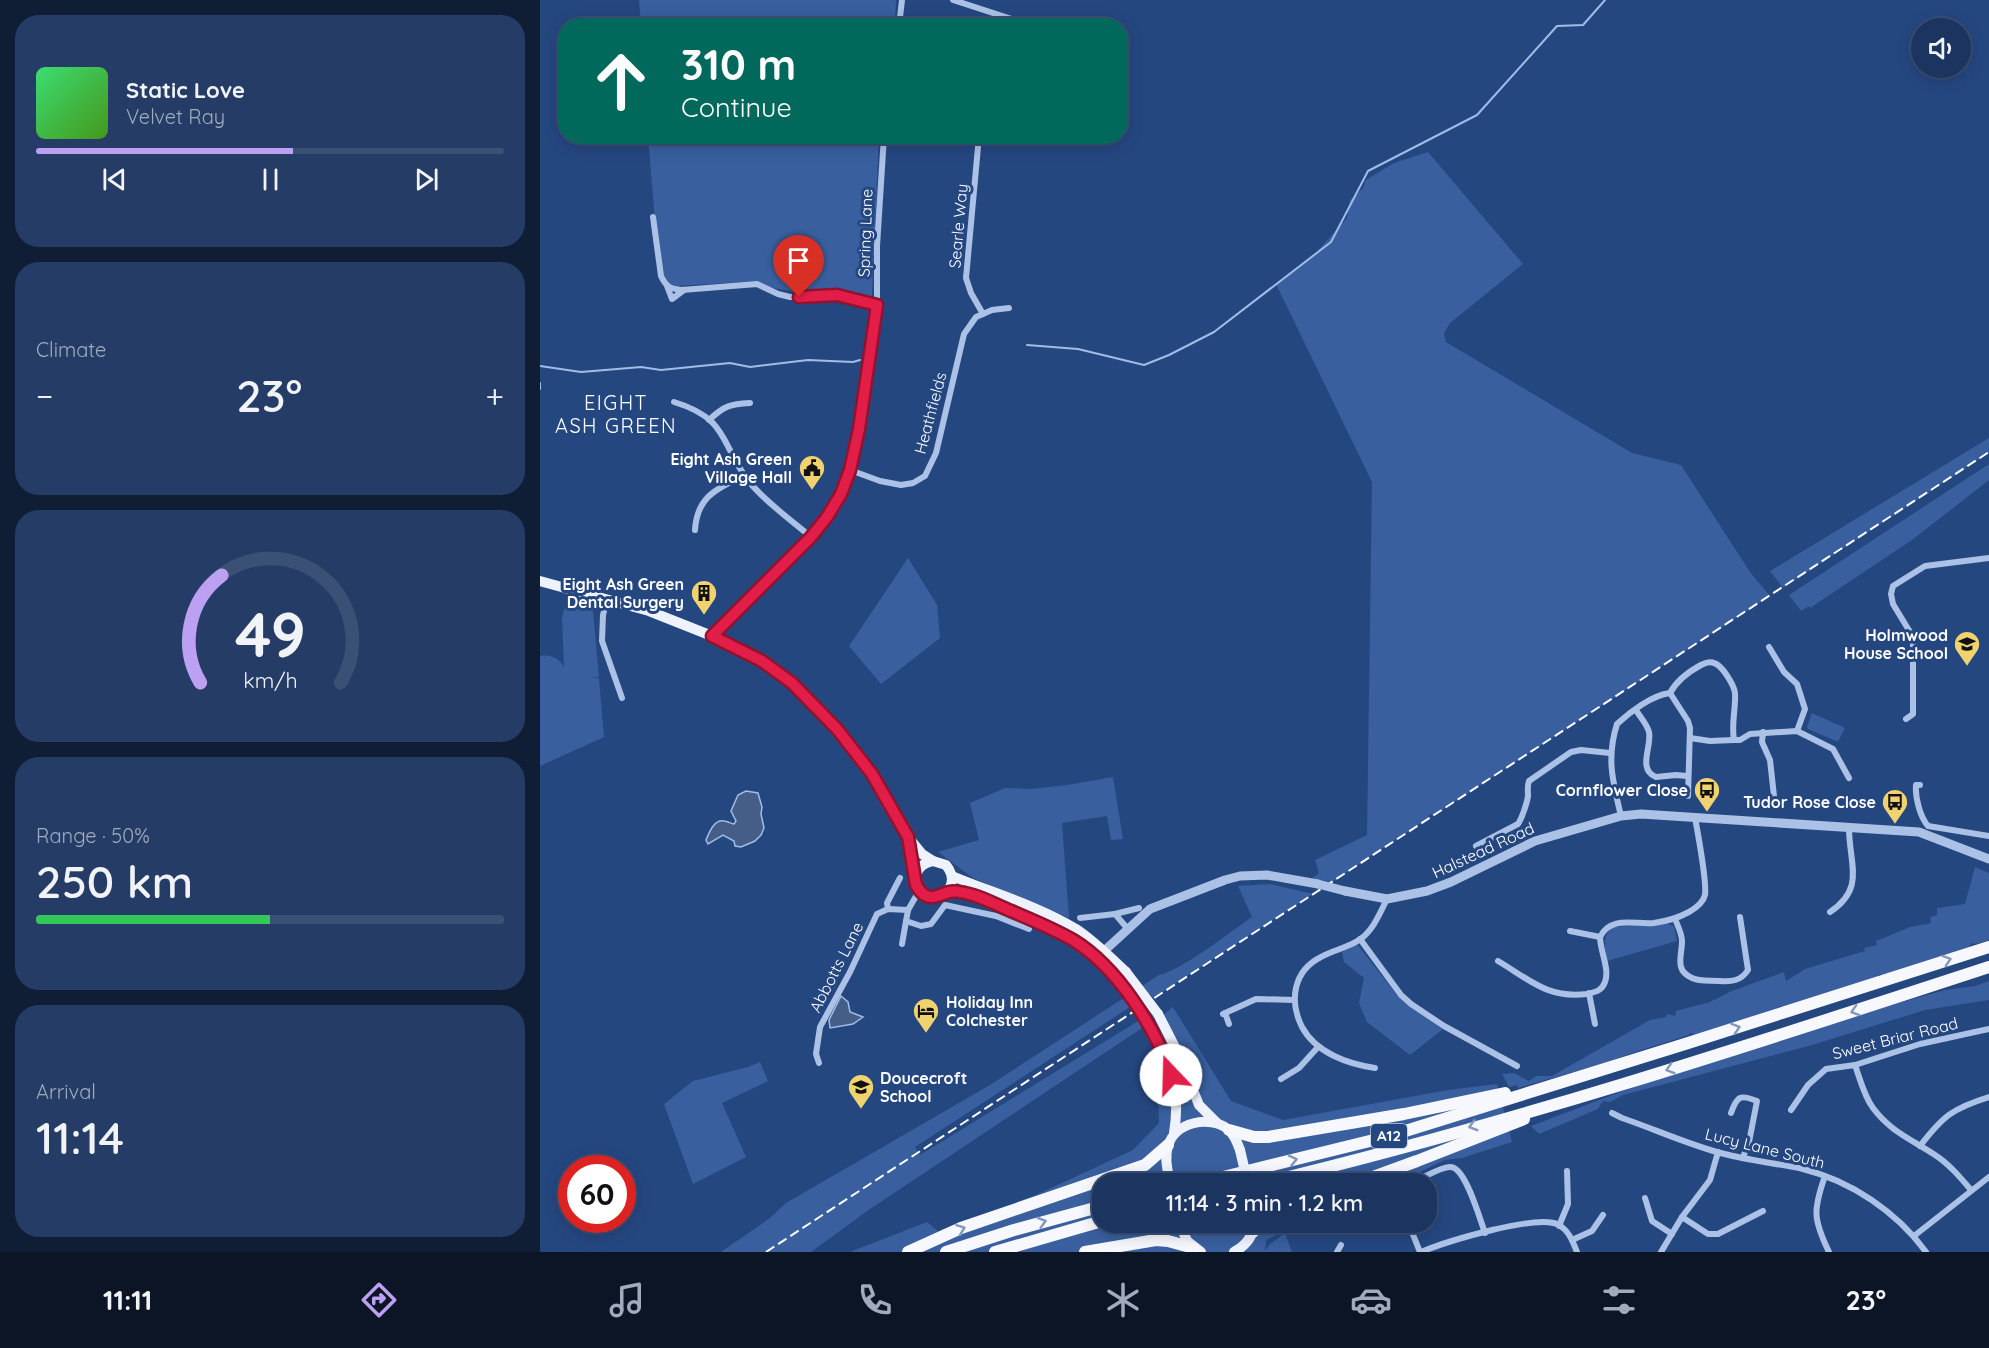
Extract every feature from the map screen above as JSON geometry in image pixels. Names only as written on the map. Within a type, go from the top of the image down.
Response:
[{"type":"highway","name":"A12","points":[[1240,1173],[1386,1137],[1989,947]]},
{"type":"highway","name":"A12","points":[[1304,1173],[1569,1099],[1740,1048],[1989,967]]},
{"type":"highway","name":"A12","points":[[1229,1130],[1254,1137],[1268,1137],[1457,1104],[1580,1077]]},
{"type":"highway","name":"A12","points":[[1382,1173],[1487,1134],[1569,1099]]},
{"type":"highway","points":[[908,1252],[962,1228],[1145,1165],[1168,1145]]},
{"type":"highway","points":[[946,1252],[1092,1209]]},
{"type":"highway","points":[[995,1252],[1092,1224]]},
{"type":"highway","points":[[1085,1252],[1156,1240],[1197,1250]]},
{"type":"main road","points":[[540,581],[649,611],[712,636],[762,661],[800,690],[837,729],[872,774],[908,837],[922,854],[946,865],[952,876],[948,892]]},
{"type":"main road","points":[[908,837],[915,879],[920,891],[930,897],[948,892],[969,894],[1074,941],[1096,959],[1132,998],[1166,1059],[1176,1091],[1178,1111],[1174,1133],[1168,1145],[1168,1173]]},
{"type":"main road","points":[[915,879],[916,872],[921,866],[933,861]]},
{"type":"main road","points":[[952,876],[1030,906],[1076,930],[1104,951],[1126,972],[1158,1014],[1179,1055],[1198,1105],[1217,1124],[1229,1130],[1240,1150],[1245,1173]]},
{"type":"main road","points":[[1174,1133],[1197,1122],[1217,1124]]},
{"type":"main road","points":[[1184,1233],[1187,1240],[1197,1250]]},
{"type":"main road","points":[[1234,1252],[1243,1246],[1252,1233]]},
{"type":"main road","points":[[1244,1252],[1253,1233]]},
{"type":"street","points":[[900,18],[902,0]]},
{"type":"street","points":[[953,0],[1009,18]]},
{"type":"street","name":"Spring Lane","points":[[712,636],[811,537],[834,506],[850,470],[859,429],[877,305],[877,246],[883,144]]},
{"type":"street","name":"Searle Way","points":[[978,144],[966,278],[971,293],[983,314]]},
{"type":"street","points":[[653,217],[661,276],[671,289],[757,284],[790,297],[837,295],[877,305]]},
{"type":"street","points":[[983,314],[992,310],[1009,308]]},
{"type":"street","name":"Heathfields","points":[[850,470],[880,481],[901,485],[913,483],[925,476],[936,453],[964,334],[976,317],[983,314]]},
{"type":"street","points":[[674,402],[688,406],[719,428],[744,475],[774,506],[811,537]]},
{"type":"street","points":[[709,420],[723,407],[750,403]]},
{"type":"street","points":[[695,530],[696,516],[704,501],[713,491],[744,475]]},
{"type":"street","points":[[1906,719],[1915,716],[1913,637],[1893,604],[1891,594],[1893,586],[1925,566],[1989,558]]},
{"type":"street","points":[[607,599],[603,615],[602,641],[621,698]]},
{"type":"street","points":[[1769,647],[1784,672],[1797,684],[1805,709],[1797,731]]},
{"type":"street","points":[[1621,816],[1610,770],[1610,753],[1617,724],[1658,696],[1670,693],[1678,681],[1706,663],[1715,663],[1720,667],[1735,693],[1732,728],[1734,740]]},
{"type":"street","points":[[1670,693],[1688,721],[1690,738],[1688,796]]},
{"type":"street","points":[[1636,710],[1648,729],[1646,766],[1649,773],[1656,777],[1687,776]]},
{"type":"street","points":[[1690,738],[1710,741],[1740,740],[1750,734],[1797,731],[1833,749],[1849,777]]},
{"type":"street","points":[[1763,732],[1762,742],[1770,760],[1774,796]]},
{"type":"street","points":[[1476,846],[1518,824],[1523,818],[1529,781],[1571,752],[1581,750],[1610,753]]},
{"type":"street","points":[[1920,784],[1916,785],[1916,792],[1924,821],[1928,826],[1989,836]]},
{"type":"street","name":"Halstead Road","points":[[1104,951],[1150,909],[1240,876],[1267,875],[1387,899],[1413,895],[1438,888],[1529,843],[1621,816],[1641,814],[1919,832],[1989,859]]},
{"type":"street","points":[[1498,961],[1546,991],[1556,994],[1566,996],[1599,991],[1606,978],[1600,937],[1608,926],[1614,923],[1653,923],[1675,919],[1694,909],[1702,901],[1705,895],[1695,817]]},
{"type":"street","points":[[1830,912],[1847,898],[1853,884],[1850,828]]},
{"type":"street","points":[[900,878],[887,903],[888,909],[909,910]]},
{"type":"street","points":[[902,944],[909,910],[920,891]]},
{"type":"street","points":[[1375,1068],[1347,1063],[1318,1047],[1304,1031],[1294,1000],[1295,986],[1304,971],[1319,957],[1360,939],[1375,923],[1387,899]]},
{"type":"street","points":[[906,921],[921,926],[930,924],[945,905],[996,916],[1029,929]]},
{"type":"street","points":[[1080,918],[1115,914],[1139,908]]},
{"type":"street","name":"Abbotts Lane","points":[[819,1063],[816,1054],[820,1027],[850,972],[877,914],[888,909]]},
{"type":"street","points":[[1115,914],[1127,928]]},
{"type":"street","points":[[1675,919],[1682,940],[1679,959],[1682,970],[1692,979],[1727,981],[1738,980],[1748,970],[1740,917]]},
{"type":"street","points":[[1570,930],[1600,937]]},
{"type":"street","points":[[1360,939],[1401,995],[1411,1004],[1444,1026],[1517,1066]]},
{"type":"street","points":[[1589,993],[1595,1024]]},
{"type":"street","points":[[1229,1024],[1224,1014],[1256,999],[1294,1000]]},
{"type":"street","name":"Sweet Briar Road","points":[[1791,1110],[1808,1085],[1826,1069],[1855,1065],[1920,1044],[1989,1029]]},
{"type":"street","points":[[1281,1079],[1299,1068],[1318,1047]]},
{"type":"street","points":[[1855,1065],[1867,1098],[1886,1123],[1900,1135],[1949,1166],[1971,1190]]},
{"type":"street","points":[[1731,1113],[1735,1101],[1740,1097],[1759,1098],[1743,1158]]},
{"type":"street","points":[[1920,1146],[1934,1128],[1952,1112],[1989,1097]]},
{"type":"street","name":"Lucy Lane South","points":[[1612,1113],[1718,1152],[1825,1176],[1879,1205],[1914,1236],[1926,1252]]},
{"type":"street","points":[[1661,1252],[1682,1217],[1710,1179],[1718,1152]]},
{"type":"street","points":[[1433,1173],[1449,1166],[1454,1167],[1461,1174],[1472,1195],[1485,1233]]},
{"type":"street","points":[[1559,1226],[1568,1204],[1567,1171]]},
{"type":"street","points":[[1825,1176],[1816,1200],[1816,1212],[1821,1235],[1830,1252]]},
{"type":"street","points":[[1914,1236],[1989,1177]]},
{"type":"street","points":[[1645,1198],[1652,1221],[1672,1234]]},
{"type":"street","points":[[1682,1217],[1708,1234],[1718,1234],[1763,1211]]},
{"type":"street","points":[[1572,1240],[1592,1231],[1603,1215]]},
{"type":"street","points":[[1413,1233],[1421,1252],[1443,1244],[1537,1221],[1559,1226],[1572,1240],[1577,1252]]},
{"type":"street","points":[[1337,1252],[1341,1245]]},
{"type":"shaded area","points":[[639,0],[896,0],[895,18],[640,18]]},
{"type":"shaded area","points":[[649,144],[879,144],[872,296],[867,299],[833,291],[807,294],[773,288],[757,281],[676,286],[666,282],[663,275],[655,221]]},
{"type":"shaded area","points":[[1428,152],[1523,264],[1450,323],[1444,333],[1446,342],[1632,453],[1681,465],[1750,572],[1770,596],[1433,816],[1431,814],[1429,818],[1332,882],[1312,878],[1319,873],[1315,860],[1367,835],[1372,482],[1276,284],[1315,254],[1347,218],[1350,200],[1363,188],[1366,180],[1394,163]]},
{"type":"shaded area","points":[[1989,438],[1989,453],[1783,588],[1770,571]]},
{"type":"shaded area","points":[[1989,464],[1989,480],[1912,540],[1810,608],[1809,606],[1801,611],[1789,595]]},
{"type":"shaded area","points":[[908,558],[937,605],[940,638],[881,684],[849,646]]},
{"type":"shaded area","points":[[568,595],[592,601],[599,677],[590,678],[599,678],[604,737],[540,766],[540,656],[555,658],[564,668],[562,618]]},
{"type":"shaded area","points":[[1812,713],[1845,728],[1838,742],[1808,729]]},
{"type":"shaded area","points":[[1113,777],[1123,839],[1111,840],[1107,816],[1062,823],[1069,918],[973,878],[938,852],[979,840],[970,803],[1005,788],[1031,789]]},
{"type":"shaded area","points":[[746,791],[758,793],[764,828],[761,835],[755,841],[741,847],[735,846],[734,841],[723,835],[708,844],[707,837],[717,822],[725,821],[734,824],[736,821],[731,811],[738,795]]},
{"type":"shaded area","points":[[1975,867],[1989,873],[1989,940],[1972,943],[1969,947],[1783,1007],[1779,1006],[1778,1009],[1697,1035],[1689,1033],[1689,1035],[1608,1062],[1518,1088],[1517,1085],[1509,1087],[1502,1074],[1514,1073],[1529,1081],[1536,1076],[1552,1076],[1650,1020],[1666,1017],[1667,1014],[1675,1016],[1676,1011],[1710,1002],[1732,991],[1784,972],[1786,981],[1805,969],[1865,951],[1864,948],[1877,945],[1876,941],[1910,927],[1931,923],[1930,917],[1937,915],[1937,908],[1965,904]]},
{"type":"shaded area","points":[[1270,884],[1313,894],[1153,998],[1150,994],[915,1147],[920,1155],[1140,1020],[1142,1028],[870,1209],[811,1252],[721,1252],[770,1218],[786,1203],[990,1085],[1159,975],[1169,972],[1206,950],[1252,917],[1238,886]]},
{"type":"shaded area","points":[[1668,924],[1674,926],[1677,941],[1607,961],[1606,938],[1614,927]]},
{"type":"shaded area","points":[[1357,944],[1397,995],[1443,1029],[1410,1055],[1367,1022],[1359,1003],[1364,978],[1344,962],[1342,952]]},
{"type":"shaded area","points":[[1989,981],[1989,1000],[1925,1010],[1812,1045],[1623,1095],[1610,1102],[1603,1101],[1598,1109],[1539,1134],[1531,1126],[1644,1083],[1852,1016],[1945,990],[1975,986]]},
{"type":"shaded area","points":[[841,996],[848,1002],[850,1012],[863,1017],[853,1024],[830,1028],[829,1020]]},
{"type":"shaded area","points":[[1173,1007],[1231,1101],[1283,1120],[1448,1090],[1497,1084],[1512,1142],[1462,1158],[1445,1160],[1418,1173],[1092,1173],[1092,1233],[1281,1233],[1266,1240],[1265,1251],[1270,1244],[1285,1233],[1292,1252],[850,1252],[927,1222],[938,1231],[1036,1195],[1133,1150],[1159,1123],[1158,1073],[1148,1028]]},
{"type":"shaded area","points":[[760,1062],[768,1081],[722,1103],[746,1157],[693,1184],[664,1104],[693,1081]]},
{"type":"waterway","points":[[1027,345],[1078,349],[1144,365],[1214,332],[1331,242],[1368,171],[1477,115],[1557,26],[1583,25],[1605,0]]},
{"type":"waterway","points":[[540,366],[581,372],[641,367],[661,370],[730,363],[750,367],[808,360],[853,362],[860,360]]},
{"type":"waterway","points":[[540,383],[540,389]]},
{"type":"railway","points":[[766,1252],[1989,452]]},
{"type":"place","name":"Eight Ash Green Village Hall","points":[[812,491]]},
{"type":"place","name":"Eight Ash Green Dental Surgery","points":[[704,616]]},
{"type":"place","name":"Holmwood House School","points":[[1967,667]]},
{"type":"place","name":"Cornflower Close","points":[[1707,813]]},
{"type":"place","name":"Tudor Rose Close","points":[[1895,825]]},
{"type":"place","name":"Holiday Inn Colchester","points":[[926,1034]]},
{"type":"place","name":"Doucecroft School","points":[[861,1110]]},
{"type":"district","name":"EIGHT ASH GREEN","points":[[616,414]]},
{"type":"route","points":[[799,297],[837,295],[877,305],[859,429],[850,470],[841,494],[811,537],[712,636],[762,661],[792,683],[837,729],[872,774],[908,837],[916,885],[924,895],[936,897],[948,892],[969,894],[1074,941],[1096,959],[1132,998],[1166,1059],[1171,1075]]}]
